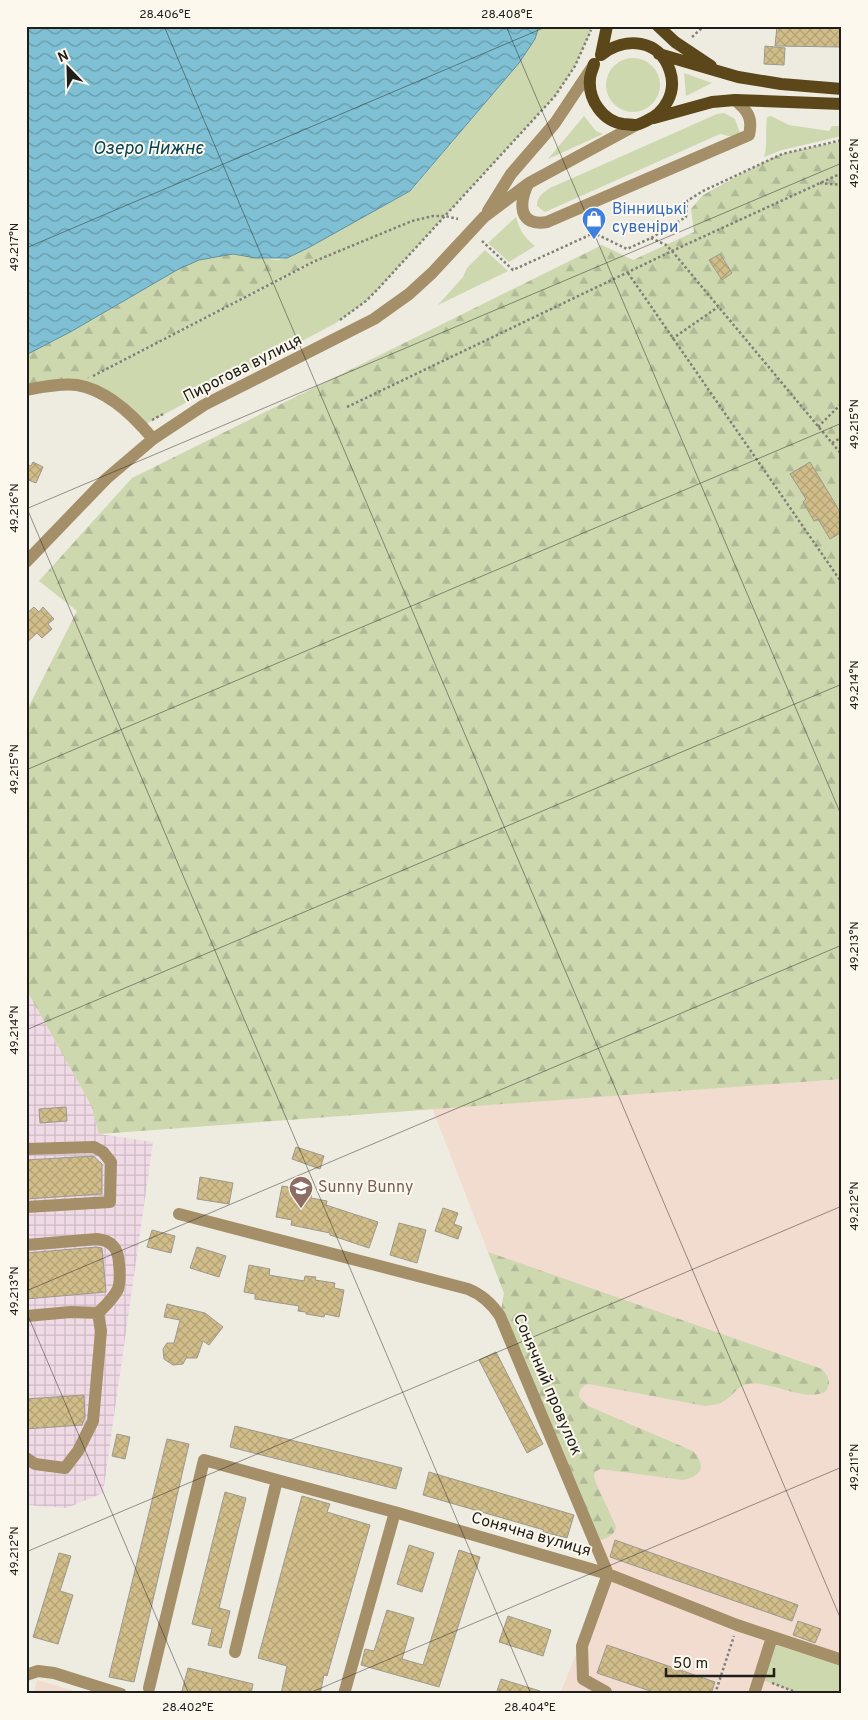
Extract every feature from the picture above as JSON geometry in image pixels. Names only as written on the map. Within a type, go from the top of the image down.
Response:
[{"type":"main road","points":[[607,26],[598,60],[590,78],[591,93],[596,106],[607,117],[620,123],[636,125],[712,102],[735,100],[842,104]]},
{"type":"main road","points":[[654,118],[661,112],[669,100],[672,85],[670,71],[659,54],[656,26]]},
{"type":"main road","points":[[656,26],[675,42],[722,73]]},
{"type":"main road","points":[[598,60],[610,48],[633,42],[644,44],[659,54],[738,77],[781,84],[840,87]]},
{"type":"street","name":"Пирогова вулиця","points":[[26,562],[116,469],[153,439],[204,406],[341,337],[392,308],[432,274],[484,217],[511,174],[555,123],[598,60]]},
{"type":"street","points":[[529,183],[523,194],[523,212],[528,219],[537,223],[547,222],[749,135],[752,124],[750,119],[744,107],[735,100]]},
{"type":"street","name":"Пирогова вулиця","points":[[484,217],[529,183],[636,125]]},
{"type":"street","points":[[26,390],[59,385],[76,385],[91,388],[117,404],[142,426],[153,439]]},
{"type":"street","points":[[26,1149],[94,1147],[103,1152],[111,1162],[110,1202],[26,1207]]},
{"type":"street","name":"Сонячний провулок","points":[[179,1214],[468,1289],[485,1298],[500,1316],[608,1574]]},
{"type":"street","points":[[26,1245],[97,1239],[106,1240],[116,1248],[120,1267],[119,1286],[110,1302],[98,1313],[71,1312],[26,1316]]},
{"type":"street","points":[[26,1458],[35,1464],[65,1468],[78,1451],[90,1429],[93,1421],[101,1331],[98,1313]]},
{"type":"street","name":"Сонячна вулиця","points":[[149,1688],[204,1460],[395,1512],[608,1574],[737,1625],[842,1660]]},
{"type":"street","points":[[235,1652],[277,1480]]},
{"type":"street","points":[[344,1694],[395,1512]]},
{"type":"street","points":[[608,1574],[582,1646],[583,1679],[608,1693]]},
{"type":"street","points":[[754,1694],[772,1637]]},
{"type":"street","points":[[26,1675],[38,1671],[54,1673],[121,1694]]},
{"type":"path","points":[[336,323],[372,295],[555,96],[575,66],[593,26]]},
{"type":"path","points":[[696,44],[689,39],[704,26]]},
{"type":"path","points":[[482,241],[513,270],[594,233],[627,249],[686,218],[688,201],[703,191],[782,154],[842,140]]},
{"type":"path","points":[[347,407],[672,251],[842,173]]},
{"type":"path","points":[[819,183],[842,185]]},
{"type":"path","points":[[76,385],[315,261],[412,221],[433,216],[458,219]]},
{"type":"path","points":[[651,238],[666,245],[672,251],[842,455]]},
{"type":"path","points":[[628,273],[842,584]]},
{"type":"path","points":[[672,339],[718,307]]},
{"type":"path","points":[[818,427],[842,403]]},
{"type":"path","points":[[142,426],[168,412]]},
{"type":"path","points":[[832,443],[842,437]]},
{"type":"path","points":[[715,1694],[737,1625]]},
{"type":"path","points":[[759,1679],[801,1694]]},
{"type":"shaded area","points":[[26,989],[91,1105],[99,1134],[153,1142],[103,1493],[67,1508],[26,1505]]},
{"type":"shaded area","points":[[842,1079],[842,1694],[560,1694],[608,1574],[500,1316],[504,1293],[432,1108]]},
{"type":"shaded area","points":[[37,1680],[85,1694],[34,1694]]},
{"type":"green space","points":[[539,26],[593,26],[575,66],[555,96],[366,301],[336,323],[142,426],[76,385],[315,262],[308,248],[411,191],[519,63],[535,39]]},
{"type":"green space","points":[[628,58],[638,58],[648,62],[656,70],[660,85],[656,100],[648,108],[638,112],[628,112],[618,108],[610,100],[606,90],[606,80],[610,70],[618,62]]},
{"type":"green space","points":[[684,73],[712,83],[686,96]]},
{"type":"green space","points":[[724,113],[735,119],[741,136],[733,137],[720,134],[545,212],[537,206],[539,197],[550,188],[717,114]]},
{"type":"green space","points":[[584,116],[596,131],[603,134],[548,159]]},
{"type":"green space","points":[[771,116],[789,125],[829,131],[832,126],[842,126],[842,136],[782,150],[764,157],[767,117]]},
{"type":"green space","points":[[842,141],[842,1079],[99,1134],[91,1105],[26,989],[26,712],[77,611],[39,581],[132,478],[602,245],[633,260],[694,232],[691,209],[703,195],[782,154]]},
{"type":"green space","points":[[516,217],[523,233],[535,246],[509,262],[488,243]]},
{"type":"green space","points":[[308,248],[315,261],[76,385],[26,390],[26,355],[72,331],[177,270],[199,260],[233,254],[278,260]]},
{"type":"green space","points":[[485,250],[508,271],[438,305],[463,277],[467,268]]},
{"type":"green space","points":[[488,1252],[822,1369],[828,1377],[828,1386],[825,1392],[807,1394],[767,1385],[748,1384],[741,1387],[722,1402],[705,1406],[589,1384],[583,1387],[580,1390],[579,1397],[588,1406],[693,1451],[701,1465],[695,1476],[683,1480],[600,1469],[595,1472],[596,1483],[616,1527],[611,1535],[595,1542],[500,1316],[504,1293]]},
{"type":"green space","points":[[772,1637],[842,1660],[842,1694],[801,1694],[759,1679]]},
{"type":"water","name":"Озеро Нижнє","points":[[26,26],[539,26],[535,39],[519,63],[410,191],[287,258],[256,258],[233,254],[199,260],[177,270],[72,331],[26,355]]},
{"type":"building","points":[[777,26],[842,26],[842,47],[775,46]]},
{"type":"building","points":[[765,46],[785,48],[784,65],[764,64]]},
{"type":"building","points":[[720,254],[732,273],[722,280],[709,260]]},
{"type":"building","points":[[33,462],[43,467],[36,483],[26,479],[26,464],[31,466]]},
{"type":"building","points":[[810,462],[842,515],[842,532],[830,539],[818,519],[814,521],[803,502],[806,499],[790,474]]},
{"type":"building","points":[[34,607],[39,612],[43,607],[54,619],[48,624],[52,629],[42,638],[37,633],[26,643],[26,614]]},
{"type":"building","points":[[66,1107],[67,1121],[40,1123],[39,1109]]},
{"type":"building","points":[[296,1147],[324,1156],[320,1169],[292,1159]]},
{"type":"building","points":[[93,1156],[102,1164],[102,1194],[26,1199],[26,1160]]},
{"type":"building","points":[[200,1177],[233,1183],[229,1204],[197,1199]]},
{"type":"building","points":[[282,1186],[312,1191],[311,1198],[327,1201],[326,1205],[378,1222],[369,1248],[330,1235],[330,1233],[291,1225],[292,1220],[276,1217]]},
{"type":"building","points":[[443,1208],[458,1213],[454,1224],[462,1227],[458,1239],[435,1231]]},
{"type":"building","points":[[399,1223],[426,1230],[417,1263],[390,1255]]},
{"type":"building","points":[[152,1230],[175,1236],[171,1253],[147,1247]]},
{"type":"building","points":[[197,1247],[226,1256],[219,1277],[190,1268]]},
{"type":"building","points":[[102,1248],[106,1292],[26,1299],[26,1253]]},
{"type":"building","points":[[249,1265],[270,1269],[269,1275],[304,1281],[305,1276],[316,1277],[315,1280],[335,1283],[334,1288],[344,1290],[339,1317],[325,1314],[324,1317],[306,1314],[306,1312],[298,1311],[299,1306],[255,1299],[255,1294],[244,1292]]},
{"type":"building","points":[[167,1304],[205,1313],[223,1327],[209,1345],[203,1341],[197,1358],[186,1358],[183,1364],[173,1365],[164,1359],[163,1349],[167,1343],[174,1343],[180,1320],[164,1317]]},
{"type":"building","points":[[496,1352],[543,1444],[527,1453],[479,1360]]},
{"type":"building","points":[[84,1395],[85,1417],[82,1425],[26,1429],[26,1399]]},
{"type":"building","points":[[235,1426],[402,1468],[396,1489],[230,1447]]},
{"type":"building","points":[[117,1434],[130,1437],[125,1459],[112,1456]]},
{"type":"building","points":[[167,1439],[189,1444],[134,1682],[109,1677]]},
{"type":"building","points":[[429,1472],[574,1515],[567,1538],[423,1495]]},
{"type":"building","points":[[225,1492],[246,1498],[219,1608],[230,1611],[221,1648],[208,1645],[212,1629],[192,1624]]},
{"type":"building","points":[[302,1496],[330,1504],[327,1512],[370,1525],[327,1676],[324,1675],[320,1694],[281,1694],[287,1666],[258,1658]]},
{"type":"building","points":[[615,1540],[798,1605],[792,1621],[610,1557]]},
{"type":"building","points":[[409,1545],[434,1553],[422,1592],[397,1584]]},
{"type":"building","points":[[459,1550],[480,1557],[439,1687],[361,1665],[365,1649],[374,1651],[387,1610],[414,1618],[402,1659],[423,1665]]},
{"type":"building","points":[[59,1553],[71,1556],[60,1591],[73,1595],[58,1644],[33,1637]]},
{"type":"building","points":[[508,1616],[551,1630],[543,1656],[499,1642]]},
{"type":"building","points":[[798,1621],[821,1629],[815,1643],[793,1635]]},
{"type":"building","points":[[607,1645],[715,1682],[711,1694],[659,1694],[597,1673]]},
{"type":"building","points":[[188,1668],[253,1684],[251,1694],[192,1694],[182,1691]]},
{"type":"building","points":[[501,1679],[540,1691],[540,1694],[496,1694]]},
{"type":"place","name":"Вінницькі сувеніри","points":[[594,240]]},
{"type":"place","name":"Sunny Bunny","points":[[301,1209]]}]
